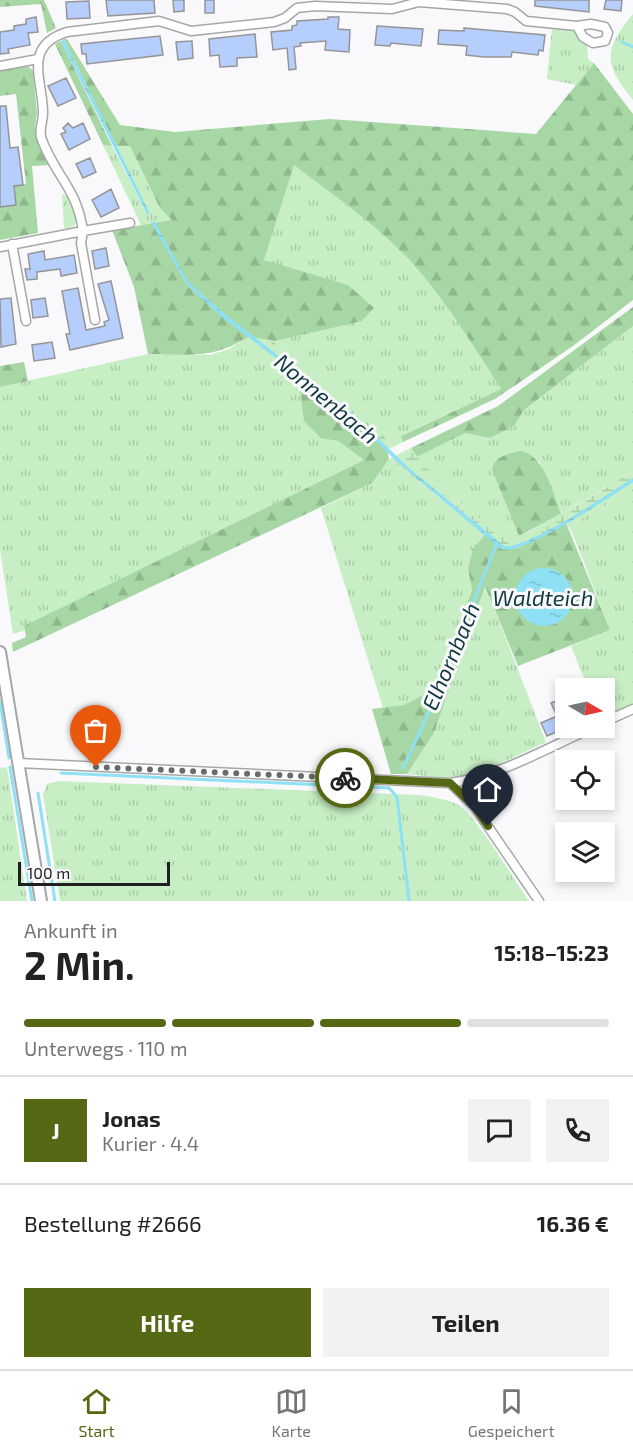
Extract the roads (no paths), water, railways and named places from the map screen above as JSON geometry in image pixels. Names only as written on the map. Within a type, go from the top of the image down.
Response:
[{"type":"street","points":[[94,320],[81,243],[83,231],[77,201],[40,136],[43,114],[38,59],[44,46],[50,40],[67,32],[159,21],[191,31],[274,22],[285,18],[297,8],[315,6],[392,9],[419,2],[507,9],[526,21],[577,26]]},
{"type":"street","points":[[0,66],[38,59]]},
{"type":"street","points":[[0,247],[130,223]]},
{"type":"street","points":[[12,244],[26,321]]},
{"type":"street","points":[[0,652],[40,901]]},
{"type":"street","points":[[615,717],[633,709]]},
{"type":"street","points":[[18,763],[450,783],[472,780],[570,738]]},
{"type":"street","points":[[450,783],[474,806],[539,901]]},
{"type":"water","points":[[64,39],[150,214],[147,214],[61,41]]},
{"type":"water","points":[[151,222],[155,222],[188,282],[226,315],[351,412],[410,469],[504,546],[515,545],[549,530],[633,478],[633,482],[546,535],[512,549],[501,549],[395,460],[348,413],[223,318],[186,284]]},
{"type":"water","name":"Waldteich","points":[[538,568],[550,568],[565,576],[573,591],[573,603],[565,618],[550,626],[538,626],[523,618],[515,603],[515,591],[523,576]]},
{"type":"waterway","points":[[622,42],[633,47]]},
{"type":"waterway","name":"Elhornbach","points":[[403,768],[432,705],[497,543]]},
{"type":"waterway","points":[[0,701],[9,758]]},
{"type":"waterway","points":[[10,767],[32,901]]},
{"type":"waterway","points":[[61,773],[389,788],[397,797],[409,901]]},
{"type":"waterway","points":[[38,793],[55,901]]},
{"type":"water label","name":"Nonnenbach","points":[[327,398]]}]
